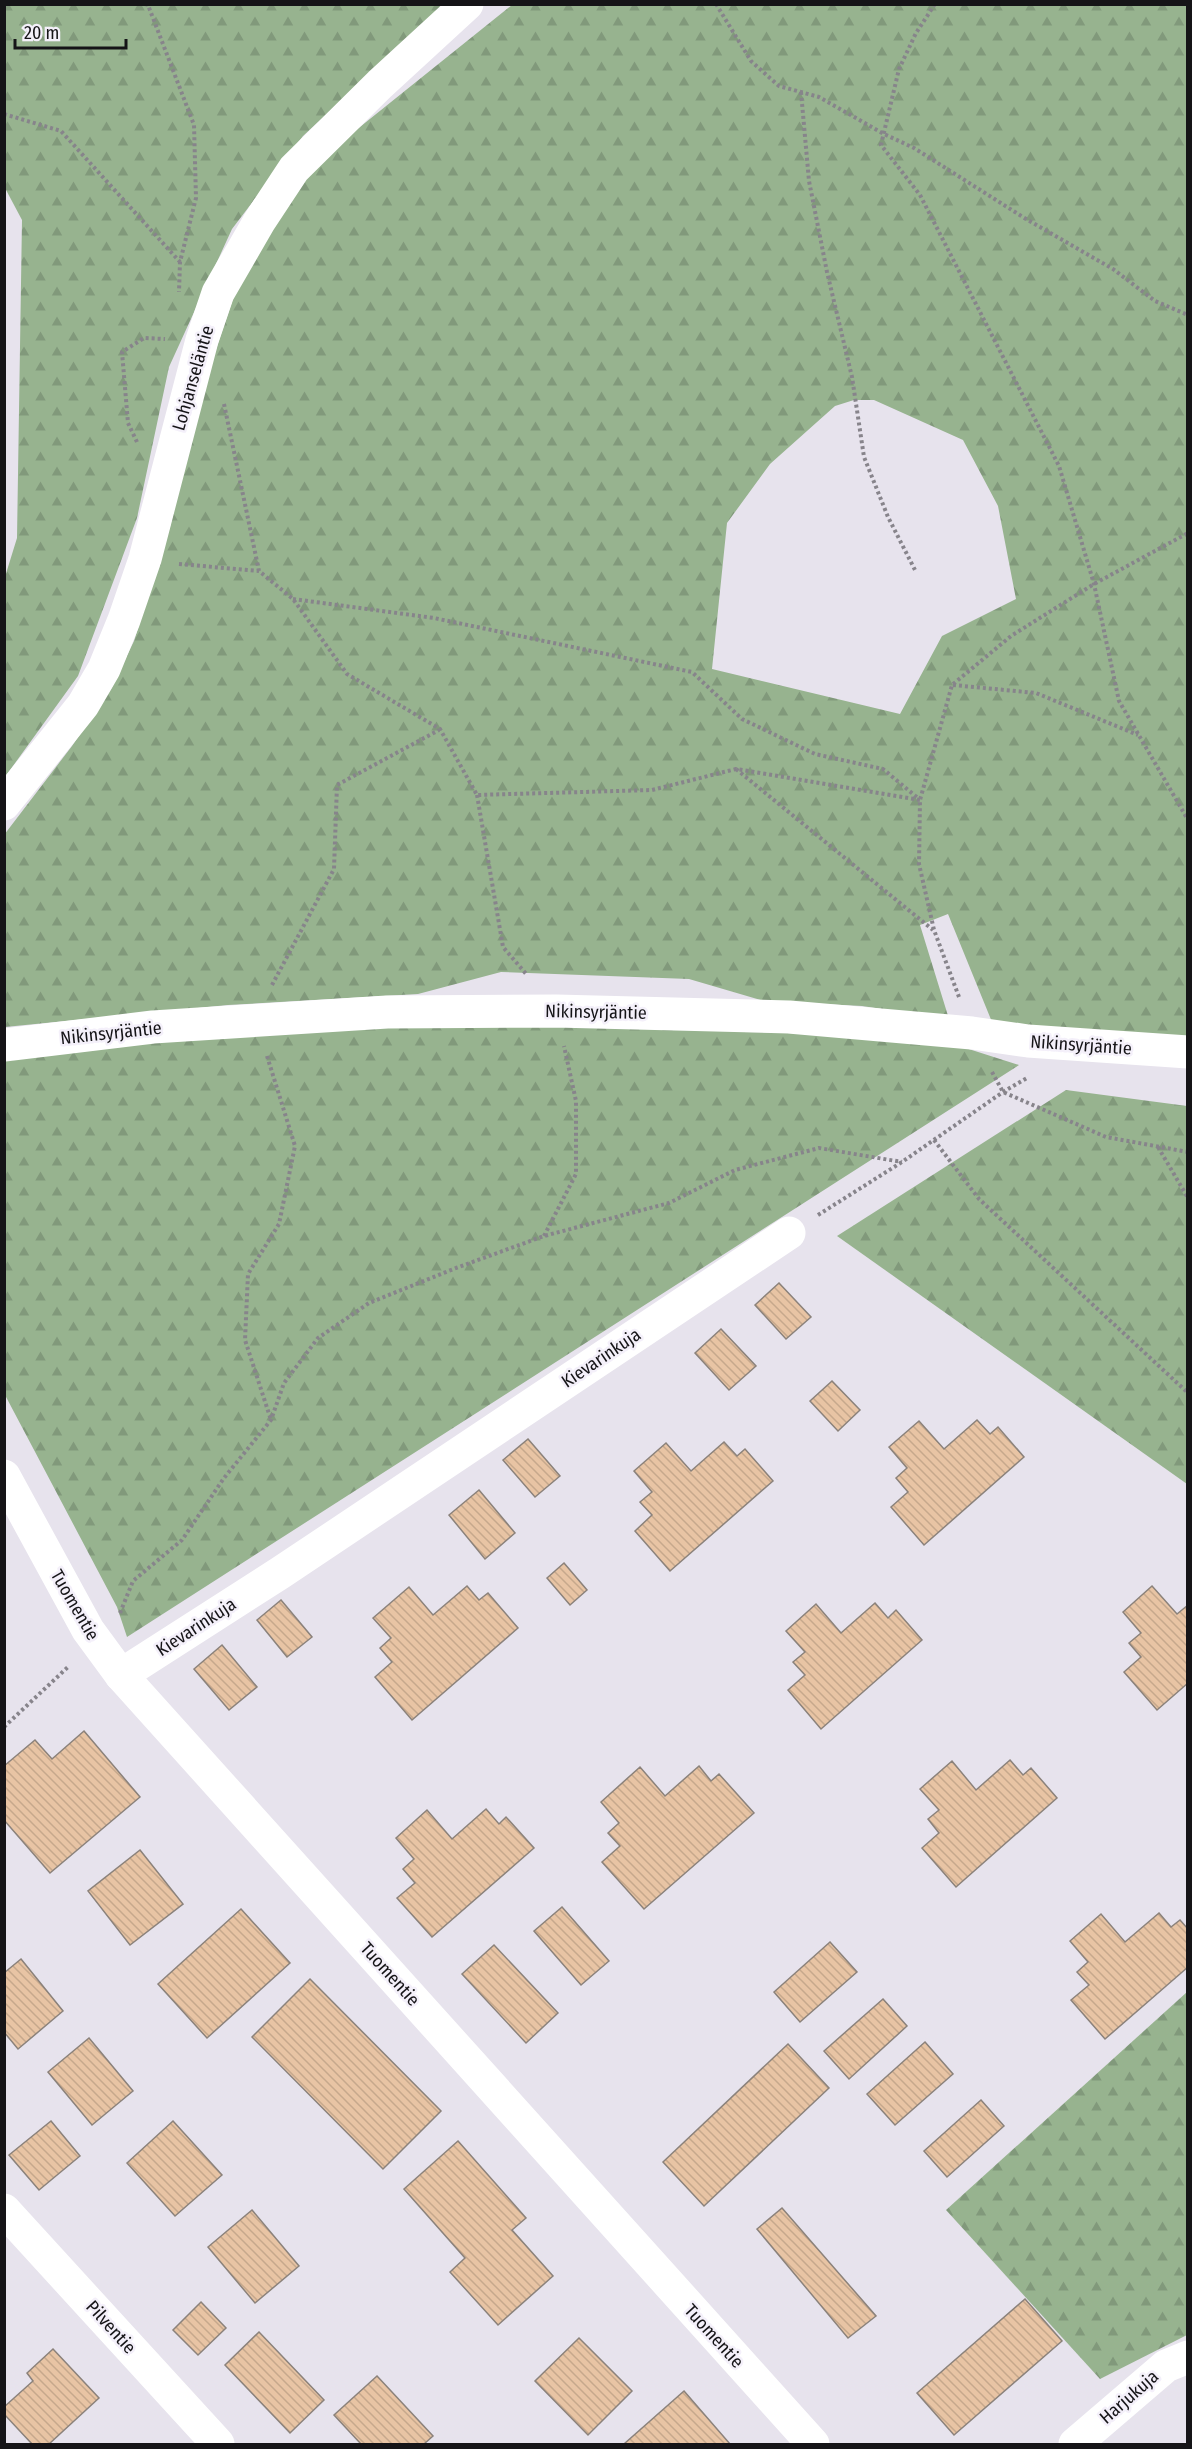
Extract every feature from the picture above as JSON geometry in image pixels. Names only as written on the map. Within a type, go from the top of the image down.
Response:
[{"type":"street","name":"Lohjanseläntie","points":[[4,804],[82,705],[104,669],[145,559],[202,340],[219,293],[259,222],[294,170],[380,84],[467,4]]},
{"type":"street","name":"Nikinsyrjäntie","points":[[4,1045],[153,1027],[387,1012],[556,1011],[789,1017],[972,1033],[1028,1041],[1188,1052]]},
{"type":"street","name":"Kievarinkuja","points":[[121,1676],[280,1574],[789,1233]]},
{"type":"street","name":"Tuomentie","points":[[4,1476],[95,1641],[121,1676],[813,2445]]},
{"type":"street","name":"Pilventie","points":[[4,2210],[218,2445]]},
{"type":"street","name":"Harjukuja","points":[[1076,2445],[1166,2366],[1188,2357]]},
{"type":"path","points":[[716,4],[751,61],[779,86],[819,97],[884,134],[914,148],[1017,213],[1113,269],[1155,301],[1188,315]]},
{"type":"path","points":[[935,4],[916,33],[899,69],[881,145],[920,195],[1059,466],[1094,584],[1119,701],[1188,820]]},
{"type":"path","points":[[148,5],[194,124],[196,198],[180,262],[177,311],[202,340]]},
{"type":"path","points":[[801,92],[809,180],[827,272],[852,377],[864,457],[888,517],[916,572]]},
{"type":"path","points":[[4,114],[61,131],[180,262]]},
{"type":"path","points":[[167,476],[142,452],[128,423],[122,352],[144,338],[202,340]]},
{"type":"path","points":[[223,399],[260,571]]},
{"type":"path","points":[[972,1033],[933,930],[919,864],[920,800],[952,685],[1011,636],[1094,584],[1188,533]]},
{"type":"path","points":[[145,559],[260,571],[293,599],[346,674],[440,729],[477,795],[503,947],[556,1011],[576,1101],[576,1174],[544,1236]]},
{"type":"path","points":[[293,599],[434,618],[692,672],[742,719],[815,754],[883,769],[920,800]]},
{"type":"path","points":[[952,685],[1036,693],[1139,735]]},
{"type":"path","points":[[271,1420],[245,1340],[248,1274],[279,1224],[295,1146],[256,1021],[279,969],[334,869],[337,785],[440,729]]},
{"type":"path","points":[[477,795],[652,790],[736,769],[920,800]]},
{"type":"path","points":[[736,769],[933,930]]},
{"type":"path","points":[[789,1233],[902,1162],[1003,1092],[1033,1075]]},
{"type":"path","points":[[1003,1092],[1106,1137],[1188,1152]]},
{"type":"path","points":[[934,1140],[979,1199],[1188,1393]]},
{"type":"path","points":[[1157,1147],[1188,1198]]},
{"type":"path","points":[[4,1727],[95,1641],[121,1612],[132,1581],[182,1540],[224,1478],[271,1420],[284,1383],[318,1338],[369,1303],[544,1236],[669,1203],[735,1170],[819,1149],[902,1162]]},
{"type":"green space","points":[[5,5],[444,5],[303,136],[232,229],[169,367],[137,518],[78,676],[5,777],[4,580],[17,538],[22,220],[5,188]]},
{"type":"green space","points":[[512,5],[1187,5],[1187,1038],[992,1022],[948,914],[920,925],[949,1019],[862,1006],[764,1001],[689,979],[501,972],[418,994],[228,1005],[5,1027],[4,835],[72,746],[111,689],[134,641],[170,527],[203,388],[235,293],[288,199],[330,151]],"holes":[[[854,400],[874,400],[963,440],[998,506],[1016,599],[942,636],[900,714],[712,669],[727,523],[770,464],[835,406]]]},
{"type":"green space","points":[[443,1022],[690,1026],[742,1032],[827,1033],[953,1044],[1019,1065],[127,1637],[117,1607],[5,1395],[4,1059],[204,1036]]},
{"type":"green space","points":[[1066,1090],[1187,1106],[1187,1484],[837,1236]]},
{"type":"green space","points":[[1187,1992],[1187,2335],[1100,2379],[946,2210]]},
{"type":"building","points":[[779,1283],[811,1317],[786,1339],[755,1305]]},
{"type":"building","points":[[721,1329],[756,1366],[729,1390],[695,1353]]},
{"type":"building","points":[[832,1381],[860,1410],[838,1431],[810,1401]]},
{"type":"building","points":[[977,1420],[990,1434],[998,1427],[1024,1457],[924,1545],[891,1507],[908,1492],[896,1478],[907,1468],[889,1447],[919,1421],[944,1449]]},
{"type":"building","points":[[528,1439],[560,1476],[535,1497],[503,1460]]},
{"type":"building","points":[[724,1442],[737,1456],[745,1449],[773,1481],[670,1571],[635,1531],[652,1515],[640,1502],[652,1492],[634,1471],[666,1443],[691,1471]]},
{"type":"building","points":[[479,1490],[515,1533],[485,1559],[449,1515]]},
{"type":"building","points":[[564,1563],[587,1590],[570,1605],[547,1578]]},
{"type":"building","points":[[467,1586],[479,1600],[488,1593],[518,1628],[412,1720],[375,1677],[392,1662],[380,1648],[391,1638],[373,1618],[409,1587],[433,1615]]},
{"type":"building","points":[[1152,1586],[1177,1614],[1188,1605],[1188,1683],[1157,1710],[1124,1672],[1141,1657],[1129,1643],[1141,1633],[1123,1612]]},
{"type":"building","points":[[281,1600],[312,1637],[287,1657],[257,1620]]},
{"type":"building","points":[[875,1603],[888,1618],[896,1610],[922,1640],[821,1729],[788,1690],[805,1675],[793,1662],[805,1652],[786,1631],[816,1604],[841,1633]]},
{"type":"building","points":[[222,1645],[257,1687],[229,1710],[194,1669]]},
{"type":"building","points":[[84,1731],[140,1797],[50,1873],[4,1820],[4,1766],[35,1740],[52,1759]]},
{"type":"building","points":[[1010,1760],[1023,1775],[1031,1768],[1057,1798],[956,1887],[922,1848],[939,1833],[928,1819],[939,1810],[920,1789],[952,1761],[976,1790]]},
{"type":"building","points":[[699,1766],[711,1781],[719,1774],[754,1813],[644,1909],[602,1862],[620,1846],[608,1833],[619,1823],[601,1802],[640,1767],[665,1796]]},
{"type":"building","points":[[486,1809],[499,1824],[506,1817],[534,1848],[432,1937],[397,1898],[415,1883],[403,1869],[414,1859],[396,1838],[427,1810],[452,1839]]},
{"type":"building","points":[[140,1850],[183,1904],[130,1945],[88,1891]]},
{"type":"building","points":[[562,1907],[609,1961],[581,1985],[534,1931]]},
{"type":"building","points":[[241,1909],[290,1963],[207,2038],[158,1984]]},
{"type":"building","points":[[1159,1913],[1171,1927],[1180,1920],[1188,1929],[1188,1967],[1105,2039],[1071,2000],[1089,1985],[1077,1972],[1088,1962],[1070,1941],[1101,1914],[1125,1942]]},
{"type":"building","points":[[830,1942],[857,1972],[800,2022],[774,1992]]},
{"type":"building","points":[[494,1945],[558,2013],[526,2043],[462,1974]]},
{"type":"building","points":[[21,1959],[63,2011],[18,2049],[4,2032],[4,1973]]},
{"type":"building","points":[[310,1979],[441,2111],[383,2169],[252,2037]]},
{"type":"building","points":[[883,1999],[907,2026],[849,2079],[824,2051]]},
{"type":"building","points":[[89,2038],[133,2091],[92,2125],[48,2072]]},
{"type":"building","points":[[925,2042],[953,2074],[895,2125],[867,2094]]},
{"type":"building","points":[[788,2044],[829,2088],[704,2206],[663,2162]]},
{"type":"building","points":[[981,2100],[1004,2126],[947,2177],[924,2151]]},
{"type":"building","points":[[51,2121],[80,2156],[39,2190],[9,2155]]},
{"type":"building","points":[[173,2121],[222,2175],[175,2216],[127,2163]]},
{"type":"building","points":[[458,2141],[526,2218],[512,2230],[553,2276],[498,2325],[450,2272],[465,2258],[404,2189]]},
{"type":"building","points":[[782,2208],[876,2316],[848,2338],[757,2229]]},
{"type":"building","points":[[252,2210],[299,2266],[255,2303],[208,2247]]},
{"type":"building","points":[[1025,2299],[1062,2341],[954,2435],[917,2393]]},
{"type":"building","points":[[201,2302],[226,2328],[198,2355],[173,2330]]},
{"type":"building","points":[[259,2332],[324,2400],[290,2433],[225,2365]]},
{"type":"building","points":[[579,2338],[632,2391],[588,2435],[535,2381]]},
{"type":"building","points":[[53,2349],[99,2398],[49,2444],[32,2444],[4,2414],[4,2407],[33,2381],[27,2373]]},
{"type":"building","points":[[377,2376],[433,2436],[424,2444],[361,2444],[334,2415]]},
{"type":"building","points":[[684,2391],[730,2444],[624,2444]]}]
